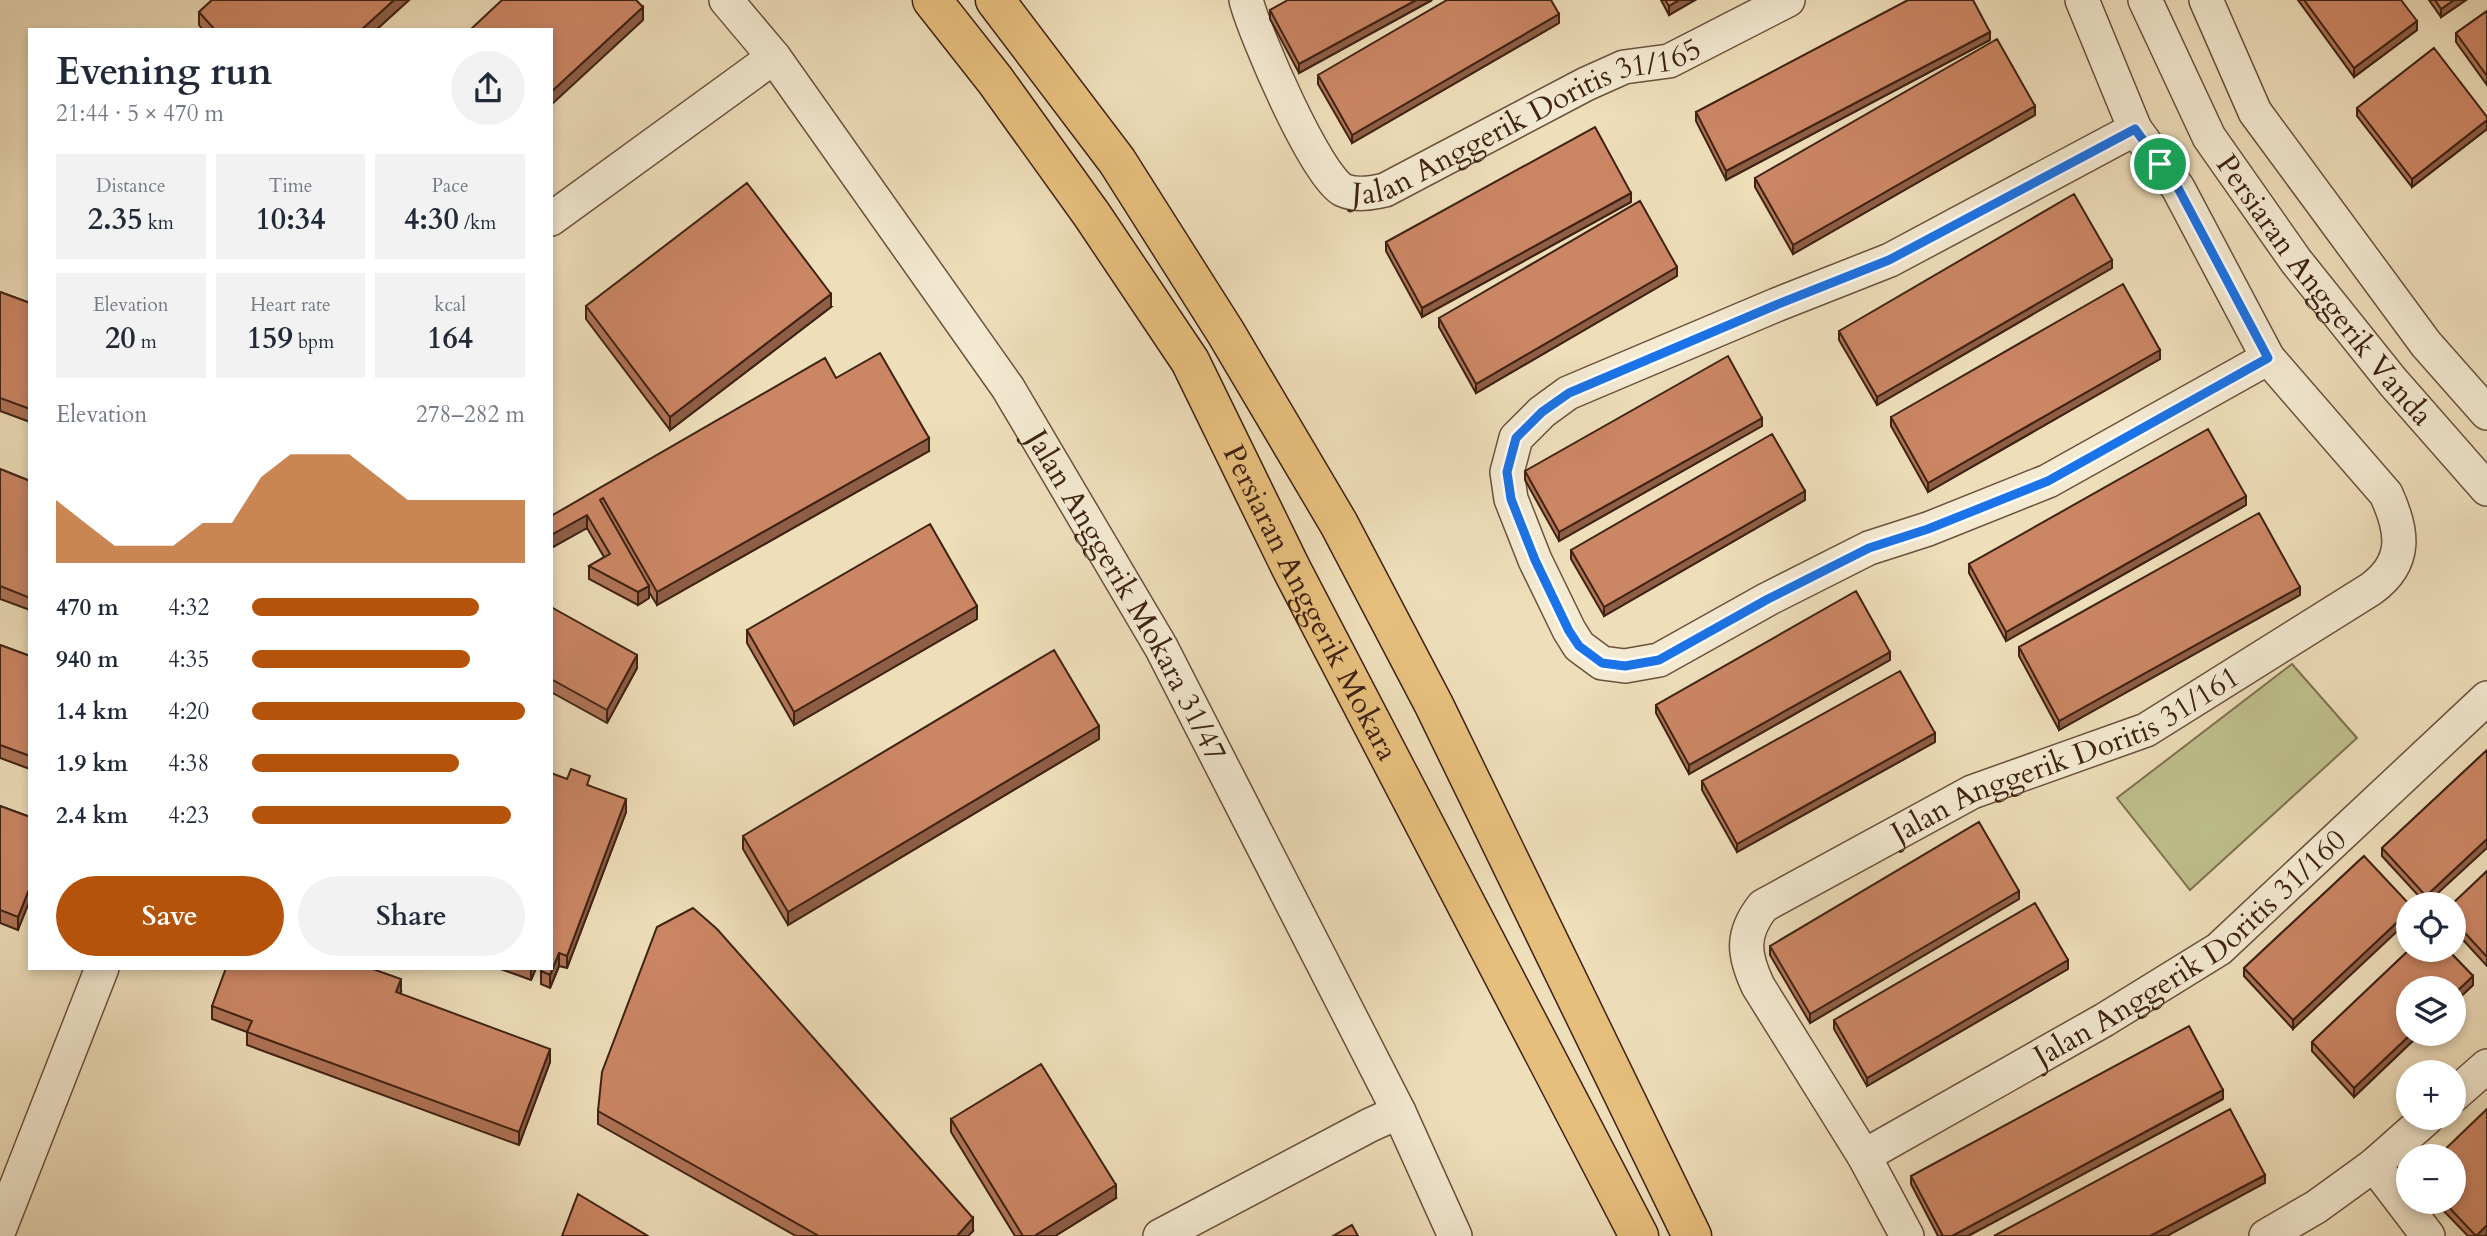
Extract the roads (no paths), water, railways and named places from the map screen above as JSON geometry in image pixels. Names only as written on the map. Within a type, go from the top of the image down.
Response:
[{"type":"main road","name":"Persiaran Anggerik Mokara","points":[[932,0],[995,80],[1190,360],[1291,568],[1639,1236]]},
{"type":"main road","name":"Persiaran Anggerik Mokara","points":[[995,0],[1116,161],[1226,333],[1339,524],[1434,705],[1692,1236]]},
{"type":"street","name":"Jalan Anggerik Mokara 31/47","points":[[726,0],[774,57],[1010,391],[1161,647],[1399,1112],[1455,1236]]},
{"type":"street","name":"Jalan Anggerik Doritis 31/165","points":[[1246,0],[1253,24],[1311,151],[1326,174],[1342,189],[1368,194],[1385,190],[1586,84],[1624,67],[1669,61],[1788,0]]},
{"type":"street","points":[[2082,0],[2135,129],[2178,188],[2268,358],[2048,481],[1928,529],[1869,548],[1768,599],[1659,660],[1625,666],[1602,663],[1579,646],[1535,560],[1511,499],[1507,472],[1516,438],[1551,405],[1569,393],[1889,260],[2135,129]]},
{"type":"street","name":"Persiaran Anggerik Vanda","points":[[2145,0],[2209,137],[2296,261],[2393,382],[2487,489]]},
{"type":"street","name":"Persiaran Anggerik Vanda","points":[[2206,0],[2255,113],[2426,344],[2487,413]]},
{"type":"street","points":[[553,218],[774,57]]},
{"type":"street","name":"Jalan Anggerik Doritis 31/161","points":[[1864,1156],[1758,986],[1746,957],[1747,932],[1751,922],[1763,905],[1972,792],[2146,730],[2384,580],[2392,570],[2400,536],[2396,516],[2386,494],[2268,358]]},
{"type":"street","name":"Jalan Anggerik Doritis 31/160","points":[[1864,1156],[2104,1020],[2219,949],[2487,698]]},
{"type":"street","points":[[0,1228],[101,970]]},
{"type":"street","points":[[2466,1084],[2487,1066]]},
{"type":"street","points":[[1160,1236],[1399,1112]]},
{"type":"street","points":[[2266,1236],[2316,1207],[2374,1165],[2413,1130]]},
{"type":"street","points":[[1864,1156],[1907,1236]]},
{"type":"street","points":[[2374,1165],[2428,1236]]}]
